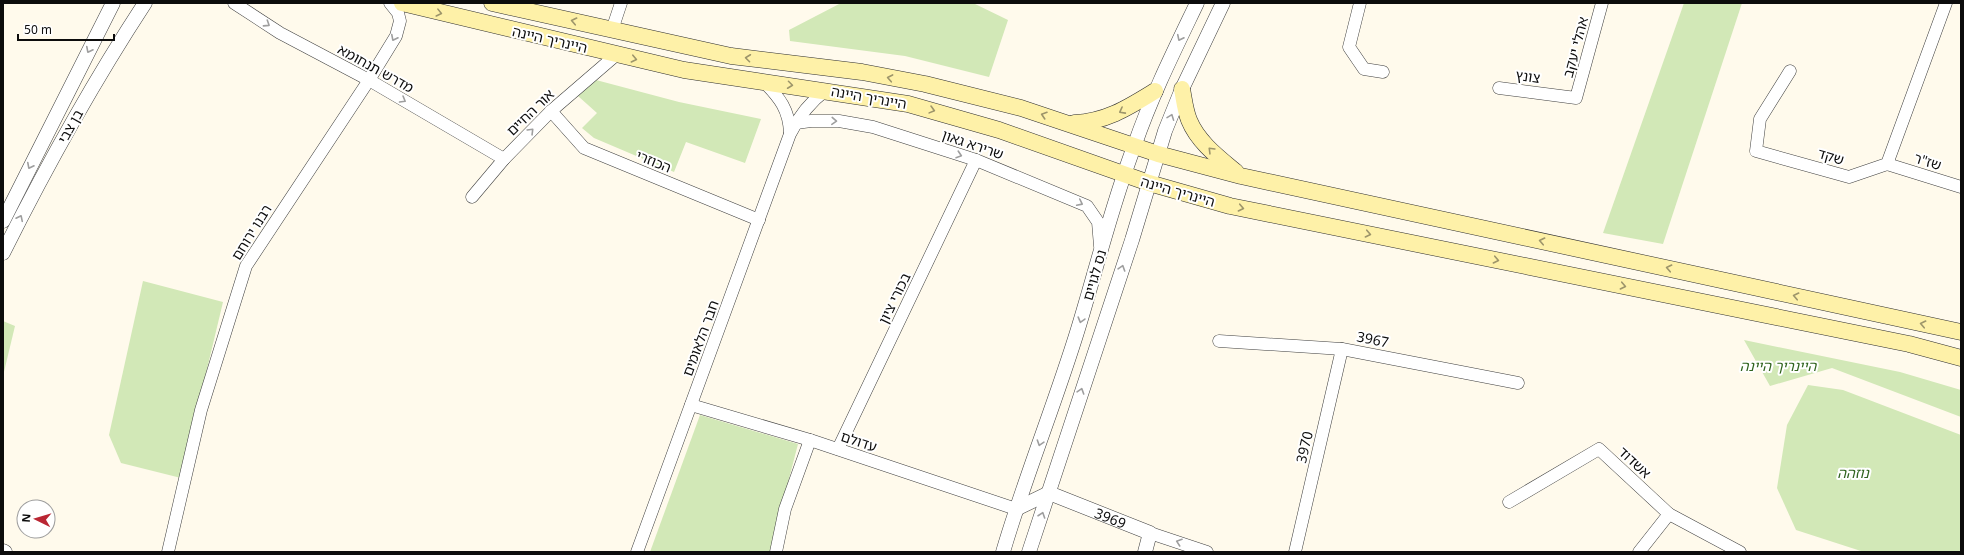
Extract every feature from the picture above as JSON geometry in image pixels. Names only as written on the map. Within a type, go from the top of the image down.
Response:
[{"type":"main road","name":"היינריך היינה","points":[[402,3],[684,70],[826,90],[908,104],[957,116],[1124,175],[1230,206],[1910,344],[1961,358]]},
{"type":"main road","name":"היינריך היינה","points":[[492,3],[731,56],[862,72],[925,84],[1021,108],[1070,123],[1158,154],[1240,176],[1961,332]]},
{"type":"main road","points":[[1182,90],[1189,120],[1199,137],[1210,150],[1240,176]]},
{"type":"main road","points":[[1070,123],[1086,123],[1115,114],[1155,91]]},
{"type":"street","name":"בן צבי","points":[[3,221],[113,3]]},
{"type":"street","name":"בן צבי","points":[[3,253],[36,188],[83,103],[144,3]]},
{"type":"street","name":"מדרש תנחומא","points":[[234,3],[280,33],[369,80],[504,159]]},
{"type":"street","name":"רבנו ירוחם","points":[[168,552],[201,410],[246,266],[369,80],[398,29],[400,21],[398,13],[390,3]]},
{"type":"street","points":[[612,30],[621,3]]},
{"type":"street","name":"נס לגויים","points":[[1003,552],[1016,508],[1036,457],[1078,329],[1134,145],[1155,91],[1197,3]]},
{"type":"street","name":"נס לגויים","points":[[1029,552],[1158,154],[1182,90],[1223,3]]},
{"type":"street","points":[[1360,3],[1349,47],[1364,69],[1383,72]]},
{"type":"street","name":"אהלי יעקב","points":[[1576,98],[1602,3]]},
{"type":"street","points":[[1886,164],[1946,3]]},
{"type":"street","name":"אור החיים","points":[[472,198],[504,159],[551,111],[616,55]]},
{"type":"street","name":"שקד","points":[[1790,71],[1760,119],[1756,151],[1849,177],[1886,164]]},
{"type":"street","name":"חבר הלאומים","points":[[764,82],[779,97],[786,108],[793,129]]},
{"type":"street","name":"צונץ","points":[[1499,88],[1576,98]]},
{"type":"street","name":"חבר הלאומים","points":[[637,552],[793,129],[811,103],[826,90]]},
{"type":"street","name":"הכוזרי","points":[[551,111],[584,148],[759,220]]},
{"type":"street","name":"שרירא גאון","points":[[793,129],[811,121],[839,121],[873,127],[976,160],[1087,206],[1092,210],[1098,222],[1100,253]]},
{"type":"street","name":"בכורי ציון","points":[[838,449],[976,160]]},
{"type":"street","name":"שז\"ר","points":[[1886,164],[1961,187]]},
{"type":"street","name":"3967","points":[[1220,341],[1342,349],[1518,384]]},
{"type":"street","name":"3970","points":[[1295,552],[1342,349]]},
{"type":"street","name":"עדולם","points":[[691,405],[810,440],[1016,508]]},
{"type":"street","points":[[776,552],[785,509],[810,440]]},
{"type":"street","name":"אשדוד","points":[[1509,502],[1600,449],[1669,514],[1740,552]]},
{"type":"street","points":[[1016,508],[1049,493]]},
{"type":"street","name":"3969","points":[[1049,493],[1150,533],[1207,552]]},
{"type":"street","points":[[1639,552],[1669,514]]},
{"type":"street","points":[[1145,552],[1150,533]]},
{"type":"green space","points":[[841,3],[973,3],[1008,20],[989,77],[905,56],[790,41],[789,30]]},
{"type":"green space","points":[[1684,3],[1742,3],[1663,244],[1603,233]]},
{"type":"green space","points":[[596,80],[679,102],[761,119],[745,163],[686,142],[674,172],[594,138],[582,128],[597,113],[578,96]]},
{"type":"green space","points":[[143,281],[223,302],[181,478],[121,463],[109,435]]},
{"type":"green space","points":[[3,321],[15,326],[3,376]]},
{"type":"green space","name":"היינריך היינה","points":[[1744,340],[1900,372],[1961,390],[1961,417],[1832,368],[1770,386]]},
{"type":"green space","name":"נוזהה","points":[[1808,385],[1843,390],[1961,435],[1961,552],[1864,552],[1796,530],[1777,488],[1787,425]]},
{"type":"green space","points":[[700,415],[798,444],[770,552],[650,552]]}]
